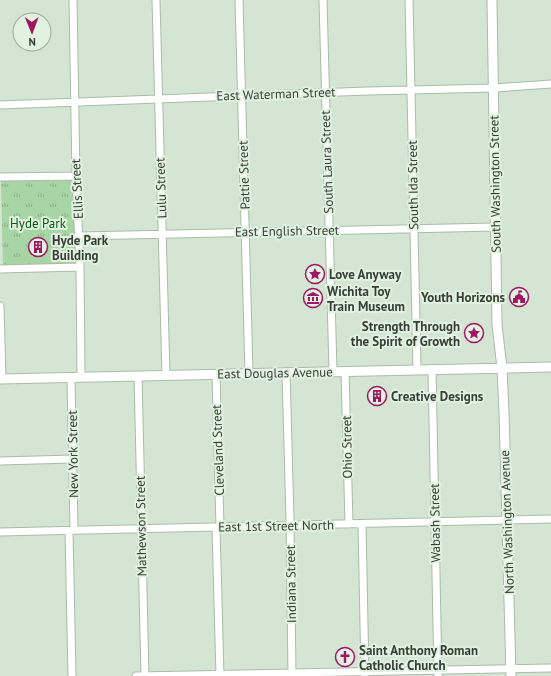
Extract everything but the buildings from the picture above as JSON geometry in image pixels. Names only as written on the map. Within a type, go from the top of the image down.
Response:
[{"type":"main road","name":"South Washington Street","points":[[492,0],[495,227],[498,326],[502,368]]},
{"type":"main road","name":"East Douglas Avenue","points":[[1,379],[551,367]]},
{"type":"main road","name":"North Washington Avenue","points":[[502,368],[511,672]]},
{"type":"street","name":"Ellis Street","points":[[73,0],[76,176],[80,236],[82,378]]},
{"type":"street","name":"Lulu Street","points":[[156,0],[166,376]]},
{"type":"street","name":"Pattie Street","points":[[239,0],[249,373]]},
{"type":"street","name":"South Laura Street","points":[[323,0],[333,371]]},
{"type":"street","name":"South Ida Street","points":[[409,0],[417,369]]},
{"type":"street","name":"East Waterman Street","points":[[0,105],[325,92],[494,88],[551,84]]},
{"type":"street","points":[[0,177],[76,176]]},
{"type":"street","name":"East English Street","points":[[80,236],[495,227]]},
{"type":"street","points":[[0,269],[80,267]]},
{"type":"street","points":[[0,306],[1,379]]},
{"type":"street","name":"Wabash Street","points":[[432,369],[438,673]]},
{"type":"street","name":"Ohio Street","points":[[345,371],[349,524]]},
{"type":"street","name":"Indiana Street","points":[[286,372],[292,674]]},
{"type":"street","name":"Cleveland Street","points":[[216,374],[220,675]]},
{"type":"street","name":"Mathewson Street","points":[[138,376],[144,676]]},
{"type":"street","name":"New York Street","points":[[71,378],[73,459],[72,676]]},
{"type":"street","points":[[0,461],[73,459]]},
{"type":"street","name":"East 1st Street North","points":[[0,532],[551,518]]},
{"type":"street","points":[[362,524],[365,674]]},
{"type":"street","points":[[136,676],[511,672],[551,668]]},
{"type":"green space","name":"Hyde Park","points":[[73,180],[75,265],[3,267],[1,181]]},
{"type":"place","name":"Hyde Park Building","points":[[38,247]]},
{"type":"place","name":"Love Anyway","points":[[315,274]]},
{"type":"place","name":"Youth Horizons","points":[[519,297]]},
{"type":"place","name":"Wichita Toy Train Museum","points":[[313,298]]},
{"type":"place","name":"Strength Through the Spirit of Growth","points":[[474,333]]},
{"type":"place","name":"Creative Designs","points":[[377,396]]},
{"type":"place","name":"Saint Anthony Roman Catholic Church","points":[[345,657]]}]
